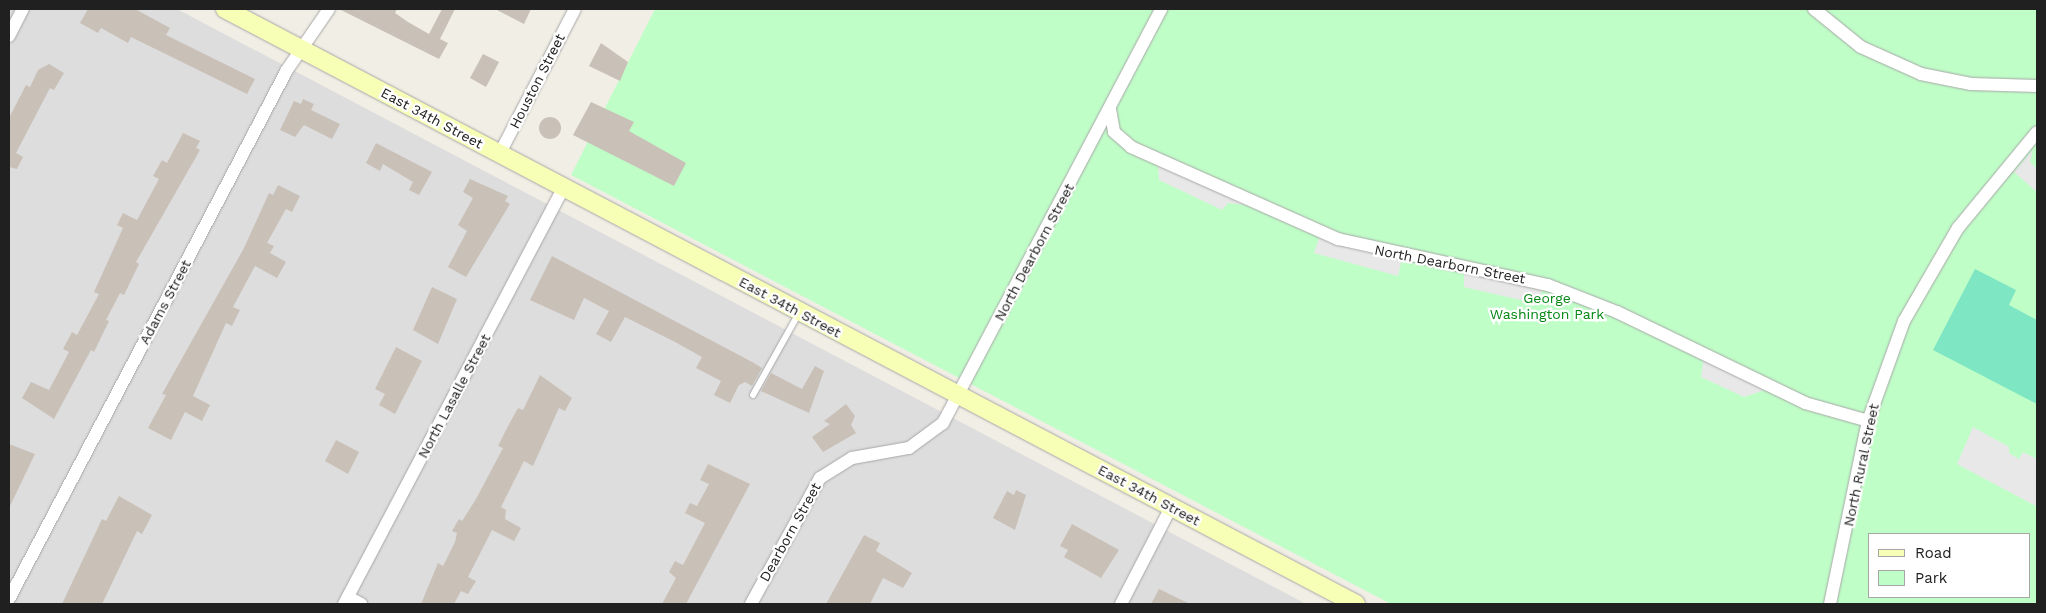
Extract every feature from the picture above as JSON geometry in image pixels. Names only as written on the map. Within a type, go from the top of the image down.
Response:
[{"type":"main road","name":"East 34th Street","points":[[225,9],[1356,604]]},
{"type":"street","points":[[9,36],[23,9]]},
{"type":"street","name":"Adams Street","points":[[9,599],[301,49],[329,9]]},
{"type":"street","name":"Houston Street","points":[[500,153],[575,9]]},
{"type":"street","name":"North Dearborn Street","points":[[958,395],[1161,9]]},
{"type":"street","points":[[1814,9],[1861,46],[1921,74],[1971,84],[2037,86]]},
{"type":"street","name":"North Dearborn Street","points":[[1110,109],[1114,132],[1124,143],[1338,239],[1548,285],[1625,316],[1798,400],[1868,421]]},
{"type":"street","name":"North Rural Street","points":[[1830,604],[1868,421],[1898,335],[1927,276],[1967,216],[2037,132]]},
{"type":"street","name":"North Lasalle Street","points":[[346,601],[564,187]]},
{"type":"street","name":"Dearborn Street","points":[[751,604],[820,478],[845,460],[902,451],[922,442],[943,423],[958,395]]},
{"type":"street","points":[[1121,604],[1171,507]]},
{"type":"street","points":[[346,601],[361,604]]},
{"type":"lane","points":[[753,395],[800,312]]},
{"type":"shaded area","points":[[9,9],[177,9],[1306,604],[9,604]]},
{"type":"shaded area","points":[[2033,150],[2030,162],[2037,169],[2037,192],[2014,172]]},
{"type":"shaded area","points":[[1158,166],[1250,199],[1246,205],[1228,203],[1222,210],[1159,180]]},
{"type":"shaded area","points":[[1321,232],[1403,254],[1398,276],[1314,253]]},
{"type":"shaded area","points":[[1464,264],[1544,285],[1538,304],[1464,287]]},
{"type":"shaded area","points":[[1704,355],[1771,388],[1744,397],[1701,377]]},
{"type":"shaded area","points":[[1973,427],[2009,447],[2009,453],[2019,459],[2023,452],[2037,459],[2036,506],[1957,464]]},
{"type":"green space","name":"George Washington Park","points":[[655,9],[2037,9],[2037,604],[1391,604],[571,175]]},
{"type":"green space","points":[[1975,269],[2016,290],[2009,305],[2037,320],[2037,404],[1933,350]]},
{"type":"building","points":[[88,9],[135,9],[170,28],[166,35],[255,79],[247,94],[131,37],[128,43],[101,28],[98,33],[80,23]]},
{"type":"building","points":[[339,9],[397,9],[395,13],[429,34],[442,9],[455,9],[440,39],[448,43],[439,59]]},
{"type":"building","points":[[495,9],[531,9],[524,24]]},
{"type":"building","points":[[601,43],[628,62],[620,81],[589,66]]},
{"type":"building","points":[[483,54],[499,62],[486,87],[470,78]]},
{"type":"building","points":[[49,64],[64,73],[54,90],[50,88],[16,153],[23,157],[17,169],[9,167],[9,118],[26,85],[30,87],[38,70]]},
{"type":"building","points":[[303,99],[314,104],[311,110],[340,124],[332,139],[304,125],[295,137],[280,130],[294,101],[301,104]]},
{"type":"building","points":[[591,102],[634,122],[629,131],[686,163],[674,186],[573,135]]},
{"type":"building","points":[[550,117],[558,120],[561,128],[558,136],[550,139],[542,136],[539,128],[542,120]]},
{"type":"building","points":[[183,133],[200,141],[196,148],[200,150],[136,262],[139,264],[124,295],[120,293],[106,320],[109,321],[94,352],[91,350],[54,419],[22,398],[31,382],[49,390],[69,352],[63,349],[72,332],[77,335],[99,294],[94,292],[123,228],[117,225],[123,213],[137,220],[159,179],[153,176],[162,160],[167,163]]},
{"type":"building","points":[[376,143],[432,172],[419,195],[409,190],[413,182],[383,164],[380,171],[366,163]]},
{"type":"building","points":[[470,179],[508,196],[505,201],[510,204],[466,277],[448,267],[467,231],[458,225],[473,198],[463,192]]},
{"type":"building","points":[[278,185],[300,196],[292,212],[286,209],[267,243],[274,246],[270,253],[286,262],[277,278],[255,266],[233,307],[240,310],[232,326],[226,323],[193,396],[210,405],[202,421],[185,412],[171,440],[148,428],[166,395],[162,394],[244,248],[269,193],[273,195]]},
{"type":"building","points":[[552,256],[762,368],[752,386],[745,382],[739,385],[730,403],[714,395],[721,381],[696,368],[702,357],[675,342],[625,317],[611,342],[596,334],[609,311],[584,298],[574,320],[530,300]]},
{"type":"building","points":[[432,287],[457,299],[438,344],[413,330]]},
{"type":"building","points":[[396,347],[422,361],[395,414],[379,405],[385,394],[375,389]]},
{"type":"building","points":[[815,366],[824,371],[809,413],[761,391],[771,373],[802,389]]},
{"type":"building","points":[[540,375],[572,398],[565,411],[559,408],[533,466],[524,461],[501,507],[506,510],[505,519],[521,528],[514,541],[492,530],[468,577],[476,581],[468,594],[461,591],[454,604],[421,604],[438,563],[443,566],[455,542],[457,533],[452,531],[459,519],[462,521],[476,499],[503,448],[498,446],[506,430],[518,408],[523,410]]},
{"type":"building","points":[[846,404],[855,416],[851,425],[856,433],[823,452],[812,437],[830,424],[824,421]]},
{"type":"building","points":[[336,440],[359,452],[348,474],[325,461]]},
{"type":"building","points":[[9,444],[35,454],[9,508]]},
{"type":"building","points":[[708,464],[750,484],[686,604],[662,604],[676,578],[669,572],[675,561],[683,565],[705,523],[685,513],[690,503],[697,506],[709,484],[700,480]]},
{"type":"building","points":[[1016,490],[1026,495],[1015,530],[993,518],[1007,491],[1014,495]]},
{"type":"building","points":[[119,496],[152,515],[142,534],[137,531],[102,604],[62,604],[102,519],[106,521]]},
{"type":"building","points":[[1072,524],[1119,550],[1101,578],[1064,557],[1068,550],[1060,546]]},
{"type":"building","points":[[864,535],[880,543],[876,551],[912,573],[903,588],[883,578],[870,604],[826,604]]},
{"type":"building","points":[[1159,589],[1190,604],[1151,604]]}]
